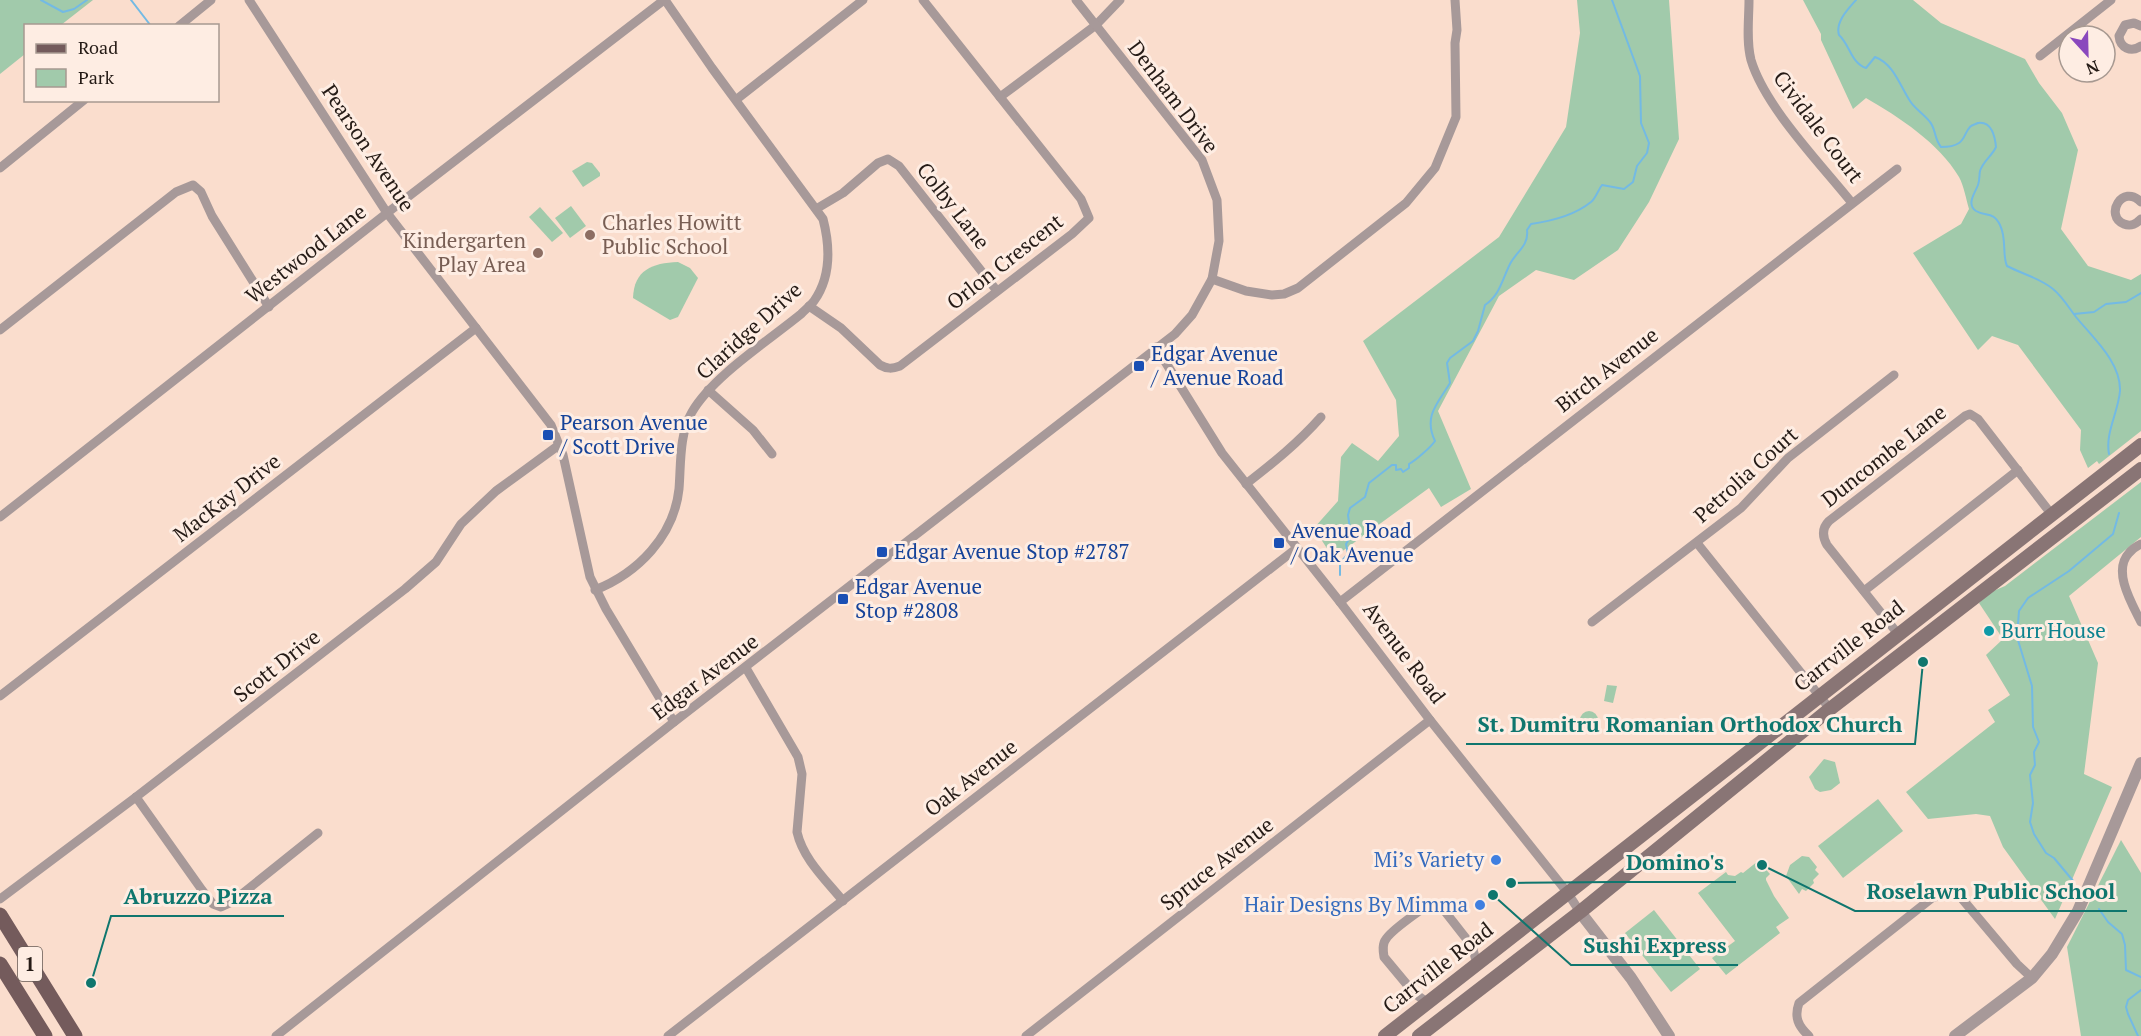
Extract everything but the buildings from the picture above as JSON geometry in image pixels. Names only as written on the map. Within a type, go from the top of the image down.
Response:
[{"type":"main road","name":"Carrville Road","points":[[1384,1036],[2141,445]]},
{"type":"main road","name":"Carrville Road","points":[[1419,1036],[1580,912],[1830,710],[2141,469]]},
{"type":"main road","points":[[2107,472],[2121,484]]},
{"type":"main road","points":[[1936,606],[1947,619]]},
{"type":"main road","points":[[1698,792],[1711,806]]},
{"type":"main road","name":"1","points":[[0,915],[75,1036]]},
{"type":"main road","name":"1","points":[[0,964],[45,1036]]},
{"type":"street","points":[[181,24],[211,0]]},
{"type":"street","name":"Pearson Avenue","points":[[249,0],[387,213],[551,425],[563,455],[590,577],[674,723]]},
{"type":"street","name":"Westwood Lane","points":[[0,517],[387,213],[665,0]]},
{"type":"street","name":"Claridge Drive","points":[[596,590],[623,577],[643,561],[664,536],[679,490],[681,452],[690,414],[708,390],[809,306],[824,280],[828,260],[828,236],[823,219],[665,0]]},
{"type":"street","points":[[737,99],[863,0]]},
{"type":"street","name":"Orlon Crescent","points":[[809,306],[841,328],[880,365],[894,368],[900,366],[1072,234],[1089,218],[1081,199],[923,0]]},
{"type":"street","name":"Denham Drive","points":[[1076,0],[1202,160],[1217,200],[1219,241],[1212,279],[1192,315],[1175,334],[1156,347]]},
{"type":"street","points":[[1000,97],[1096,25],[1120,0]]},
{"type":"street","points":[[1212,279],[1260,294],[1284,294],[1298,288],[1415,194],[1435,168],[1456,117],[1455,0]]},
{"type":"street","name":"Cividale Court","points":[[1749,0],[1751,59],[1761,86],[1852,203]]},
{"type":"street","points":[[2040,56],[2111,0]]},
{"type":"street","points":[[2141,26],[2134,22],[2129,23],[2121,28],[2119,36],[2121,44],[2128,49],[2141,47]]},
{"type":"street","points":[[0,168],[82,102]]},
{"type":"street","name":"Colby Lane","points":[[816,209],[843,193],[883,160],[893,161],[997,291]]},
{"type":"street","name":"Birch Avenue","points":[[1340,602],[1897,169]]},
{"type":"street","points":[[0,330],[176,192],[193,185],[201,192],[212,216],[269,307]]},
{"type":"street","points":[[2141,202],[2135,197],[2126,196],[2118,202],[2115,210],[2118,219],[2125,225],[2135,224],[2141,219]]},
{"type":"street","name":"MacKay Drive","points":[[0,696],[476,328]]},
{"type":"street","name":"Avenue Road","points":[[1156,347],[1222,453],[1567,892],[1642,994],[1669,1036]]},
{"type":"street","name":"Edgar Avenue","points":[[276,1036],[1156,347]]},
{"type":"street","name":"Petrolia Court","points":[[1592,622],[1747,503],[1788,458],[1894,375]]},
{"type":"street","points":[[708,390],[753,430],[772,454]]},
{"type":"street","name":"Duncombe Lane","points":[[1898,634],[1824,540],[1824,526],[1829,521],[1970,414],[1978,419],[2052,515]]},
{"type":"street","points":[[1246,484],[1294,446],[1321,417]]},
{"type":"street","name":"Scott Drive","points":[[0,899],[405,589],[436,562],[461,524],[496,491],[559,445]]},
{"type":"street","points":[[1864,591],[2018,471]]},
{"type":"street","points":[[1697,543],[1830,710]]},
{"type":"street","points":[[2141,544],[2124,560],[2123,570],[2123,579],[2141,622]]},
{"type":"street","name":"Oak Avenue","points":[[668,1036],[1297,548]]},
{"type":"street","points":[[746,668],[798,757],[802,774],[797,832],[799,840],[806,856],[843,901]]},
{"type":"street","name":"Spruce Avenue","points":[[1026,1036],[1430,720]]},
{"type":"street","points":[[1955,1036],[2032,978],[2052,954],[2078,911],[2139,772]]},
{"type":"street","points":[[136,797],[202,890],[213,904],[221,907],[232,902],[318,833]]},
{"type":"street","points":[[1809,1036],[1798,1023],[1795,1013],[1798,1003],[1932,898],[1951,890],[1959,894],[2010,956],[2032,978]]},
{"type":"street","points":[[1428,1003],[1414,993],[1384,957],[1383,951],[1385,939],[1419,911],[1431,905],[1443,909],[1472,946],[1477,964]]},
{"type":"green space","points":[[0,0],[93,0],[62,24],[24,24],[24,55],[0,74]]},
{"type":"green space","points":[[1577,0],[1669,0],[1679,139],[1649,202],[1618,250],[1574,280],[1536,270],[1499,296],[1438,411],[1471,489],[1441,507],[1429,488],[1333,558],[1314,528],[1338,501],[1341,457],[1352,443],[1378,461],[1399,436],[1396,400],[1363,341],[1499,237],[1566,127],[1580,33]]},
{"type":"green space","points":[[1803,0],[1913,0],[1941,23],[2025,59],[2039,83],[2062,113],[2078,150],[2061,229],[2088,266],[2131,280],[2141,274],[2141,431],[2099,464],[2097,461],[2088,468],[2080,450],[2081,430],[2018,345],[1992,336],[1978,350],[1913,253],[1961,224],[1969,209],[1961,181],[1941,153],[1892,114],[1866,98],[1853,109],[1821,40],[1821,34]]},
{"type":"green space","points":[[587,162],[592,163],[600,176],[583,187],[572,171]]},
{"type":"green space","points":[[571,206],[586,226],[570,238],[555,218]]},
{"type":"green space","points":[[540,207],[563,233],[552,242],[529,217]]},
{"type":"green space","points":[[678,262],[690,268],[698,278],[678,317],[670,320],[633,298],[634,288],[646,270],[660,264]]},
{"type":"green space","points":[[2141,482],[2141,537],[2069,596],[2098,663],[2084,774],[2112,787],[2055,919],[2003,847],[1990,816],[1976,814],[1928,819],[1906,792],[1995,722],[1988,710],[2010,695],[1986,655],[2003,639],[1979,603],[1991,592],[2005,586]]},
{"type":"green space","points":[[1607,685],[1617,686],[1613,703],[1604,701]]},
{"type":"green space","points":[[1589,711],[1595,714],[1598,720],[1595,726],[1589,729],[1583,726],[1580,720],[1583,714]]},
{"type":"green space","points":[[1824,759],[1835,762],[1840,783],[1831,790],[1820,792],[1815,789],[1809,777]]},
{"type":"green space","points":[[1878,799],[1903,831],[1843,878],[1818,846]]},
{"type":"green space","points":[[2121,840],[2141,873],[2141,1036],[2081,1036],[2067,947]]},
{"type":"green space","points":[[1802,856],[1809,857],[1817,867],[1815,870],[1819,874],[1806,891],[1802,889],[1799,894],[1786,876],[1790,865]]},
{"type":"green space","points":[[1758,861],[1770,874],[1766,880],[1789,918],[1776,927],[1780,933],[1726,975],[1712,958],[1735,941],[1698,893],[1726,872],[1728,875],[1735,876],[1743,873]]},
{"type":"green space","points":[[1654,910],[1700,969],[1671,992],[1625,933]]},
{"type":"waterway","points":[[41,0],[63,12],[74,9],[87,0]]},
{"type":"waterway","points":[[131,0],[149,24]]},
{"type":"waterway","points":[[1340,575],[1340,563],[1348,554],[1346,544],[1351,536],[1348,515],[1350,508],[1365,497],[1369,483],[1392,465],[1396,465],[1396,470],[1401,469],[1403,472],[1435,441],[1431,417],[1450,383],[1447,363],[1450,358],[1473,341],[1485,305],[1497,292],[1510,264],[1524,245],[1527,230],[1531,224],[1571,214],[1585,207],[1593,200],[1602,185],[1624,189],[1633,182],[1637,166],[1647,153],[1649,143],[1641,123],[1640,76],[1612,0]]},
{"type":"waterway","points":[[1856,0],[1839,25],[1839,35],[1861,66],[1866,68],[1875,57],[1887,65],[1912,104],[1932,125],[1941,147],[1959,143],[1971,126],[1978,123],[1987,124],[1992,130],[1996,147],[1981,167],[1979,183],[1972,198],[1973,208],[1980,213],[1992,216],[2000,225],[2007,266],[2048,285],[2056,292],[2111,360],[2119,380],[2120,391],[2110,431],[2109,454]]},
{"type":"waterway","points":[[2074,314],[2094,312],[2106,304],[2126,302],[2141,293]]},
{"type":"waterway","points":[[2074,882],[2054,858],[2046,853],[2034,834],[2030,822],[2033,803],[2030,775],[2035,765],[2034,752],[2039,742],[2033,727],[2032,686],[2017,637],[2019,611],[2028,598],[2069,571],[2113,534],[2119,513]]},
{"type":"waterway","points":[[2099,909],[2108,922],[2122,934],[2126,970],[2141,977]]},
{"type":"waterway","points":[[2138,1036],[2126,1007],[2128,1000],[2141,990]]},
{"type":"place","name":"Charles Howitt Public School","points":[[590,235]]},
{"type":"place","name":"Kindergarten Play Area","points":[[538,253]]},
{"type":"place","name":"Edgar Avenue / Avenue Road","points":[[1139,366]]},
{"type":"place","name":"Pearson Avenue / Scott Drive","points":[[548,435]]},
{"type":"place","name":"Avenue Road / Oak Avenue","points":[[1279,543]]},
{"type":"place","name":"Edgar Avenue Stop #2787","points":[[882,552]]},
{"type":"place","name":"Edgar Avenue Stop #2808","points":[[843,599]]},
{"type":"place","name":"Burr House","points":[[1989,631]]},
{"type":"place","name":"St. Dumitru Romanian Orthodox Church","points":[[1923,662]]},
{"type":"place","name":"Mi’s Variety","points":[[1496,860]]},
{"type":"place","name":"Roselawn Public School","points":[[1762,865]]},
{"type":"place","name":"Domino's","points":[[1511,883]]},
{"type":"place","name":"Sushi Express","points":[[1493,895]]},
{"type":"place","name":"Hair Designs By Mimma","points":[[1480,905]]},
{"type":"place","name":"Abruzzo Pizza","points":[[91,983]]}]
